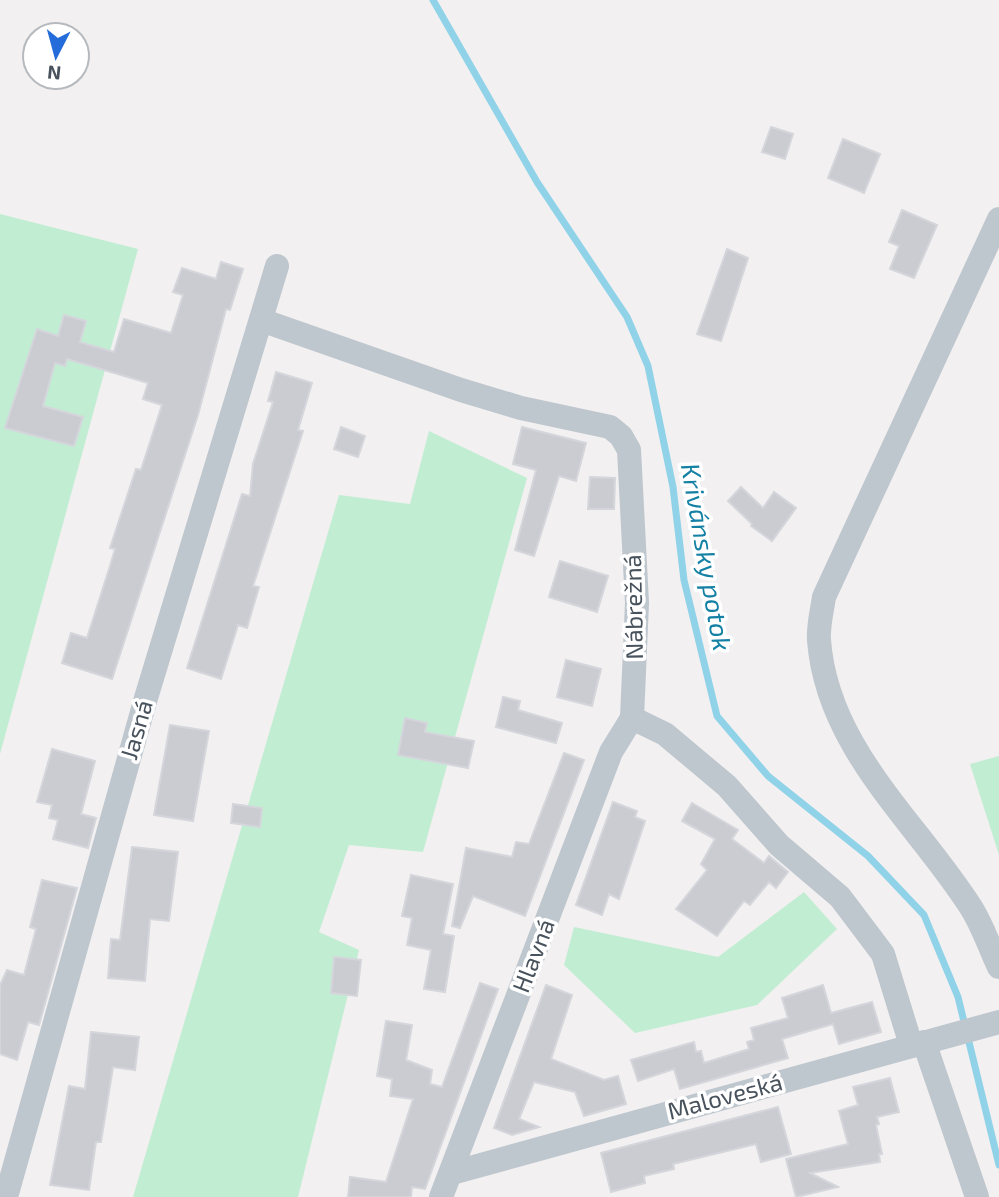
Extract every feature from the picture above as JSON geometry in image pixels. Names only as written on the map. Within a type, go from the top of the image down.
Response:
[{"type":"street","points":[[999,219],[824,597],[818,637],[824,677],[844,729],[877,784],[972,910],[999,967]]},
{"type":"street","name":"Jasná","points":[[6,1197],[146,698],[277,266]]},
{"type":"street","name":"Nábrežná","points":[[261,320],[461,390],[521,408],[610,426],[621,436],[629,450],[638,603],[632,718]]},
{"type":"street","points":[[632,718],[665,734],[727,786],[779,845],[840,897],[883,954],[925,1042],[977,1197]]},
{"type":"street","name":"Hlavná","points":[[441,1197],[611,752],[632,718]]},
{"type":"street","name":"Maloveská","points":[[452,1172],[999,1022]]},
{"type":"green space","points":[[0,214],[138,249],[0,754]]},
{"type":"green space","points":[[429,431],[527,478],[423,852],[349,845],[319,932],[359,950],[298,1197],[133,1197],[339,495],[410,504]]},
{"type":"green space","points":[[999,756],[999,855],[970,764]]},
{"type":"green space","points":[[804,892],[837,929],[757,1005],[635,1033],[564,965],[574,927],[718,957]]},
{"type":"building","points":[[771,127],[793,134],[785,159],[762,152]]},
{"type":"building","points":[[843,139],[880,154],[864,193],[828,178]]},
{"type":"building","points":[[902,210],[937,225],[914,278],[890,269],[899,246],[889,242]]},
{"type":"building","points":[[727,249],[748,258],[721,341],[697,334]]},
{"type":"building","points":[[221,262],[243,269],[230,310],[226,309],[198,415],[112,679],[62,663],[71,633],[87,638],[115,549],[110,548],[136,469],[141,470],[162,405],[143,399],[148,383],[67,359],[65,366],[55,363],[43,406],[83,417],[74,446],[5,428],[37,329],[58,336],[64,315],[86,321],[80,342],[114,352],[124,319],[171,333],[183,295],[173,292],[182,268],[216,279]]},
{"type":"building","points":[[276,372],[312,383],[298,430],[303,431],[253,586],[259,587],[247,628],[238,625],[221,679],[187,668],[242,494],[250,496],[253,464],[273,402],[268,401]]},
{"type":"building","points":[[341,427],[365,436],[358,457],[334,449]]},
{"type":"building","points":[[522,427],[586,443],[576,481],[559,476],[534,556],[515,550],[536,470],[513,464]]},
{"type":"building","points":[[590,477],[615,478],[614,509],[588,509]]},
{"type":"building","points":[[741,487],[763,508],[774,492],[796,508],[772,541],[751,526],[728,501]]},
{"type":"building","points":[[560,561],[608,576],[597,612],[549,597]]},
{"type":"building","points":[[566,660],[601,669],[592,706],[557,697]]},
{"type":"building","points":[[503,697],[520,701],[518,710],[562,723],[556,743],[496,727]]},
{"type":"building","points":[[405,718],[427,723],[425,732],[474,741],[468,768],[398,755]]},
{"type":"building","points":[[170,725],[209,731],[193,821],[154,815]]},
{"type":"building","points":[[52,749],[95,761],[81,814],[96,818],[88,848],[53,839],[58,820],[49,818],[52,805],[37,802]]},
{"type":"building","points":[[564,753],[584,760],[525,916],[473,896],[460,928],[452,926],[466,848],[512,857],[516,842],[529,844]]},
{"type":"building","points":[[613,802],[637,811],[635,817],[645,821],[619,899],[609,894],[602,915],[576,905]]},
{"type":"building","points":[[692,803],[738,830],[732,839],[764,863],[769,856],[788,872],[776,888],[769,882],[750,905],[744,901],[717,936],[676,909],[707,870],[701,864],[715,839],[682,821]]},
{"type":"building","points":[[233,804],[262,808],[260,827],[231,823]]},
{"type":"building","points":[[132,847],[178,852],[169,921],[150,919],[145,981],[108,978],[111,939],[120,940]]},
{"type":"building","points":[[411,875],[453,884],[443,934],[454,936],[445,992],[424,989],[431,950],[407,945],[412,918],[402,916]]},
{"type":"building","points":[[42,880],[77,888],[39,1025],[28,1022],[17,1060],[0,1054],[0,985],[7,970],[24,975],[36,929],[30,927]]},
{"type":"building","points":[[334,957],[361,960],[357,996],[331,993]]},
{"type":"building","points":[[480,983],[498,989],[425,1189],[412,1187],[411,1197],[348,1197],[350,1177],[386,1182],[413,1099],[390,1096],[392,1079],[377,1076],[386,1021],[412,1025],[406,1060],[432,1070],[430,1084],[442,1087]]},
{"type":"building","points":[[546,985],[572,995],[551,1059],[604,1080],[618,1076],[626,1104],[584,1116],[575,1092],[534,1082],[519,1119],[539,1127],[512,1135],[494,1128]]},
{"type":"building","points":[[823,985],[831,1013],[872,1002],[881,1032],[839,1044],[833,1024],[782,1039],[788,1058],[680,1089],[674,1069],[638,1081],[631,1060],[694,1042],[696,1052],[701,1051],[704,1063],[749,1049],[747,1042],[754,1040],[751,1028],[788,1018],[782,998]]},
{"type":"building","points":[[91,1032],[139,1037],[135,1070],[113,1067],[101,1142],[96,1142],[89,1190],[50,1185],[69,1086],[85,1089]]},
{"type":"building","points":[[890,1078],[899,1112],[877,1117],[882,1154],[879,1154],[880,1162],[810,1173],[838,1187],[796,1197],[786,1159],[848,1144],[839,1111],[858,1105],[853,1087]]},
{"type":"building","points":[[778,1107],[791,1154],[761,1162],[756,1144],[673,1164],[674,1169],[644,1176],[645,1183],[611,1192],[601,1153]]},
{"type":"waterway","name":"Krivánsky potok","points":[[433,0],[537,182],[627,317],[648,366],[673,487],[684,580],[717,716],[768,776],[868,856],[924,915],[958,997],[999,1165]]}]
